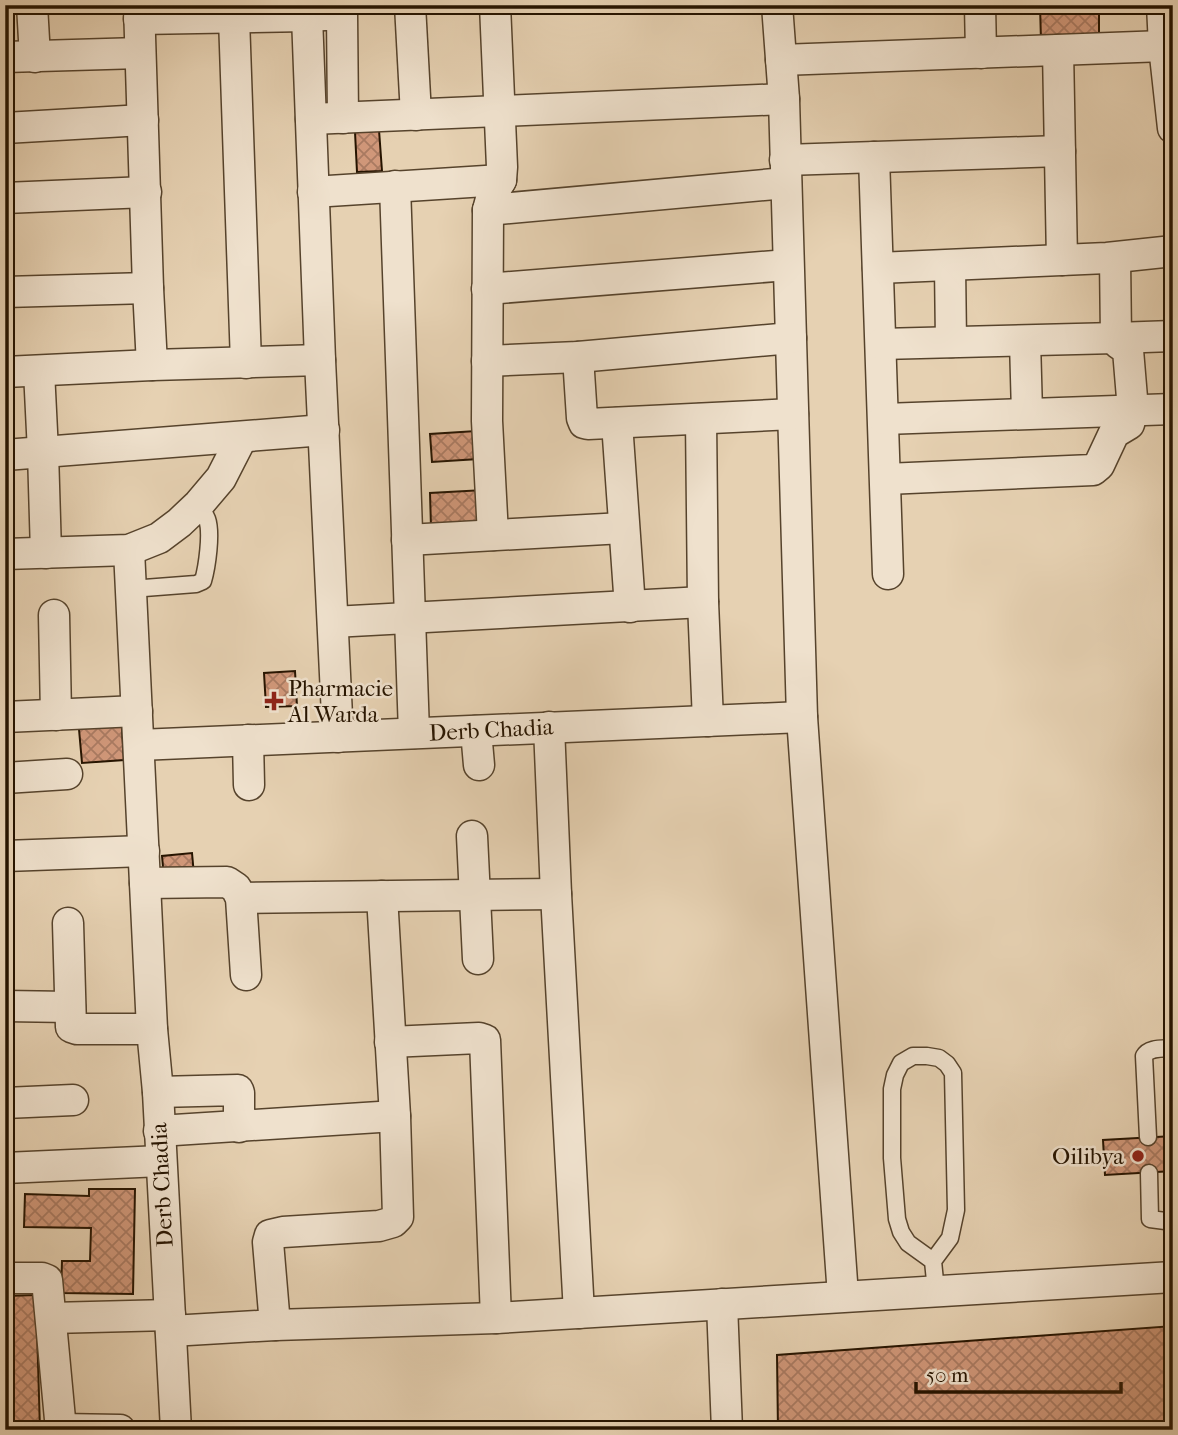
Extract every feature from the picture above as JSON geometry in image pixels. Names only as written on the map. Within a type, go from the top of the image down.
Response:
[{"type":"street","points":[[32,5],[20,57],[140,53]]},
{"type":"street","points":[[410,5],[416,115]]},
{"type":"street","points":[[493,535],[486,361],[488,210],[492,195],[501,180],[495,5]]},
{"type":"street","points":[[777,5],[784,99],[802,716],[843,1296]]},
{"type":"street","points":[[980,5],[981,53]]},
{"type":"street","points":[[1162,5],[1173,128]]},
{"type":"street","points":[[152,365],[139,12],[307,16],[342,14],[342,118]]},
{"type":"street","points":[[246,363],[248,13]]},
{"type":"street","points":[[307,16],[338,737]]},
{"type":"street","points":[[781,60],[1164,46]]},
{"type":"street","points":[[1058,50],[1062,260]]},
{"type":"street","points":[[311,119],[784,99]]},
{"type":"street","points":[[5,128],[143,120]]},
{"type":"street","points":[[488,210],[786,172],[874,157],[1060,151]]},
{"type":"street","points":[[874,157],[888,574]]},
{"type":"street","points":[[313,191],[501,180]]},
{"type":"street","points":[[395,186],[414,733]]},
{"type":"street","points":[[5,198],[146,192]]},
{"type":"street","points":[[878,268],[1115,257],[1173,251]]},
{"type":"street","points":[[886,479],[1093,470],[1099,465],[1114,433],[1129,424],[1133,410],[1128,350],[1118,343],[1116,338],[1115,257]]},
{"type":"street","points":[[487,289],[788,265]]},
{"type":"street","points":[[950,266],[951,342]]},
{"type":"street","points":[[5,292],[148,288]]},
{"type":"street","points":[[881,344],[1173,336]]},
{"type":"street","points":[[486,361],[790,338]]},
{"type":"street","points":[[1025,341],[1027,414]]},
{"type":"street","points":[[578,356],[583,421],[588,424],[793,414]]},
{"type":"street","points":[[5,372],[320,360]]},
{"type":"street","points":[[39,371],[46,553]]},
{"type":"street","points":[[884,419],[1173,409]]},
{"type":"street","points":[[701,419],[703,602],[708,721]]},
{"type":"street","points":[[618,423],[629,607]]},
{"type":"street","points":[[5,455],[324,430]]},
{"type":"street","points":[[5,554],[130,550],[159,538],[199,504],[221,478],[242,437]]},
{"type":"street","points":[[407,540],[623,528]]},
{"type":"street","name":"Derb Chadia","points":[[130,550],[152,1029],[158,1092],[176,1430]]},
{"type":"street","points":[[332,622],[703,602]]},
{"type":"street","points":[[54,615],[56,715]]},
{"type":"street","points":[[5,717],[137,711]]},
{"type":"street","name":"Derb Chadia","points":[[139,745],[802,716]]},
{"type":"street","points":[[549,727],[579,1313]]},
{"type":"street","points":[[476,731],[479,765]]},
{"type":"street","points":[[248,740],[249,785]]},
{"type":"street","points":[[5,778],[67,774]]},
{"type":"street","points":[[472,836],[478,959]]},
{"type":"street","points":[[5,856],[144,851]]},
{"type":"street","points":[[145,883],[226,882],[236,888],[242,898],[246,975]]},
{"type":"street","points":[[242,898],[556,894]]},
{"type":"street","points":[[275,1325],[268,1242],[270,1235],[379,1226],[393,1222],[398,1217],[382,896]]},
{"type":"street","points":[[68,923],[71,1027],[152,1029]]},
{"type":"street","points":[[5,1006],[70,1007]]},
{"type":"street","points":[[390,1042],[479,1038],[485,1040],[496,1318]]},
{"type":"street","points":[[158,1092],[237,1090],[239,1127]]},
{"type":"street","points":[[5,1103],[73,1100]]},
{"type":"street","points":[[159,1131],[395,1116]]},
{"type":"street","points":[[5,1168],[161,1161]]},
{"type":"street","points":[[51,1318],[275,1325],[496,1318],[1173,1277]]},
{"type":"street","points":[[5,1278],[44,1279],[47,1283],[61,1429],[120,1430]]},
{"type":"street","points":[[722,1304],[727,1430]]},
{"type":"lane","points":[[131,589],[196,584],[203,581],[208,521],[199,504]]},
{"type":"lane","points":[[1148,1137],[1144,1056],[1149,1050],[1173,1048]]},
{"type":"lane","points":[[933,1261],[908,1243],[897,1219],[892,1158],[892,1089],[901,1063],[913,1056],[939,1058],[953,1073],[956,1210],[950,1238],[933,1261],[936,1291]]},
{"type":"lane","points":[[1149,1172],[1150,1219],[1173,1222]]},
{"type":"building","points":[[1040,5],[1099,5],[1099,40],[1041,41]]},
{"type":"building","points":[[379,130],[382,171],[357,172],[355,132]]},
{"type":"building","points":[[476,431],[478,459],[432,462],[430,434]]},
{"type":"building","points":[[484,490],[485,525],[431,527],[430,493]]},
{"type":"building","points":[[295,671],[297,706],[266,707],[264,673]]},
{"type":"building","points":[[121,715],[124,760],[82,763],[78,718]]},
{"type":"building","points":[[192,853],[194,875],[164,878],[162,856]]},
{"type":"building","name":"Oilibya","points":[[1173,1136],[1173,1171],[1105,1175],[1103,1140]]},
{"type":"building","points":[[89,1189],[135,1189],[133,1294],[61,1293],[62,1261],[90,1261],[91,1228],[24,1227],[25,1194],[89,1196]]},
{"type":"building","points":[[36,1295],[40,1430],[5,1430],[5,1296]]},
{"type":"building","points":[[1173,1326],[1173,1430],[778,1430],[777,1355]]},
{"type":"place","name":"Pharmacie Al Warda","points":[[274,701]]},
{"type":"place","name":"Oilibya","points":[[1138,1156]]}]
